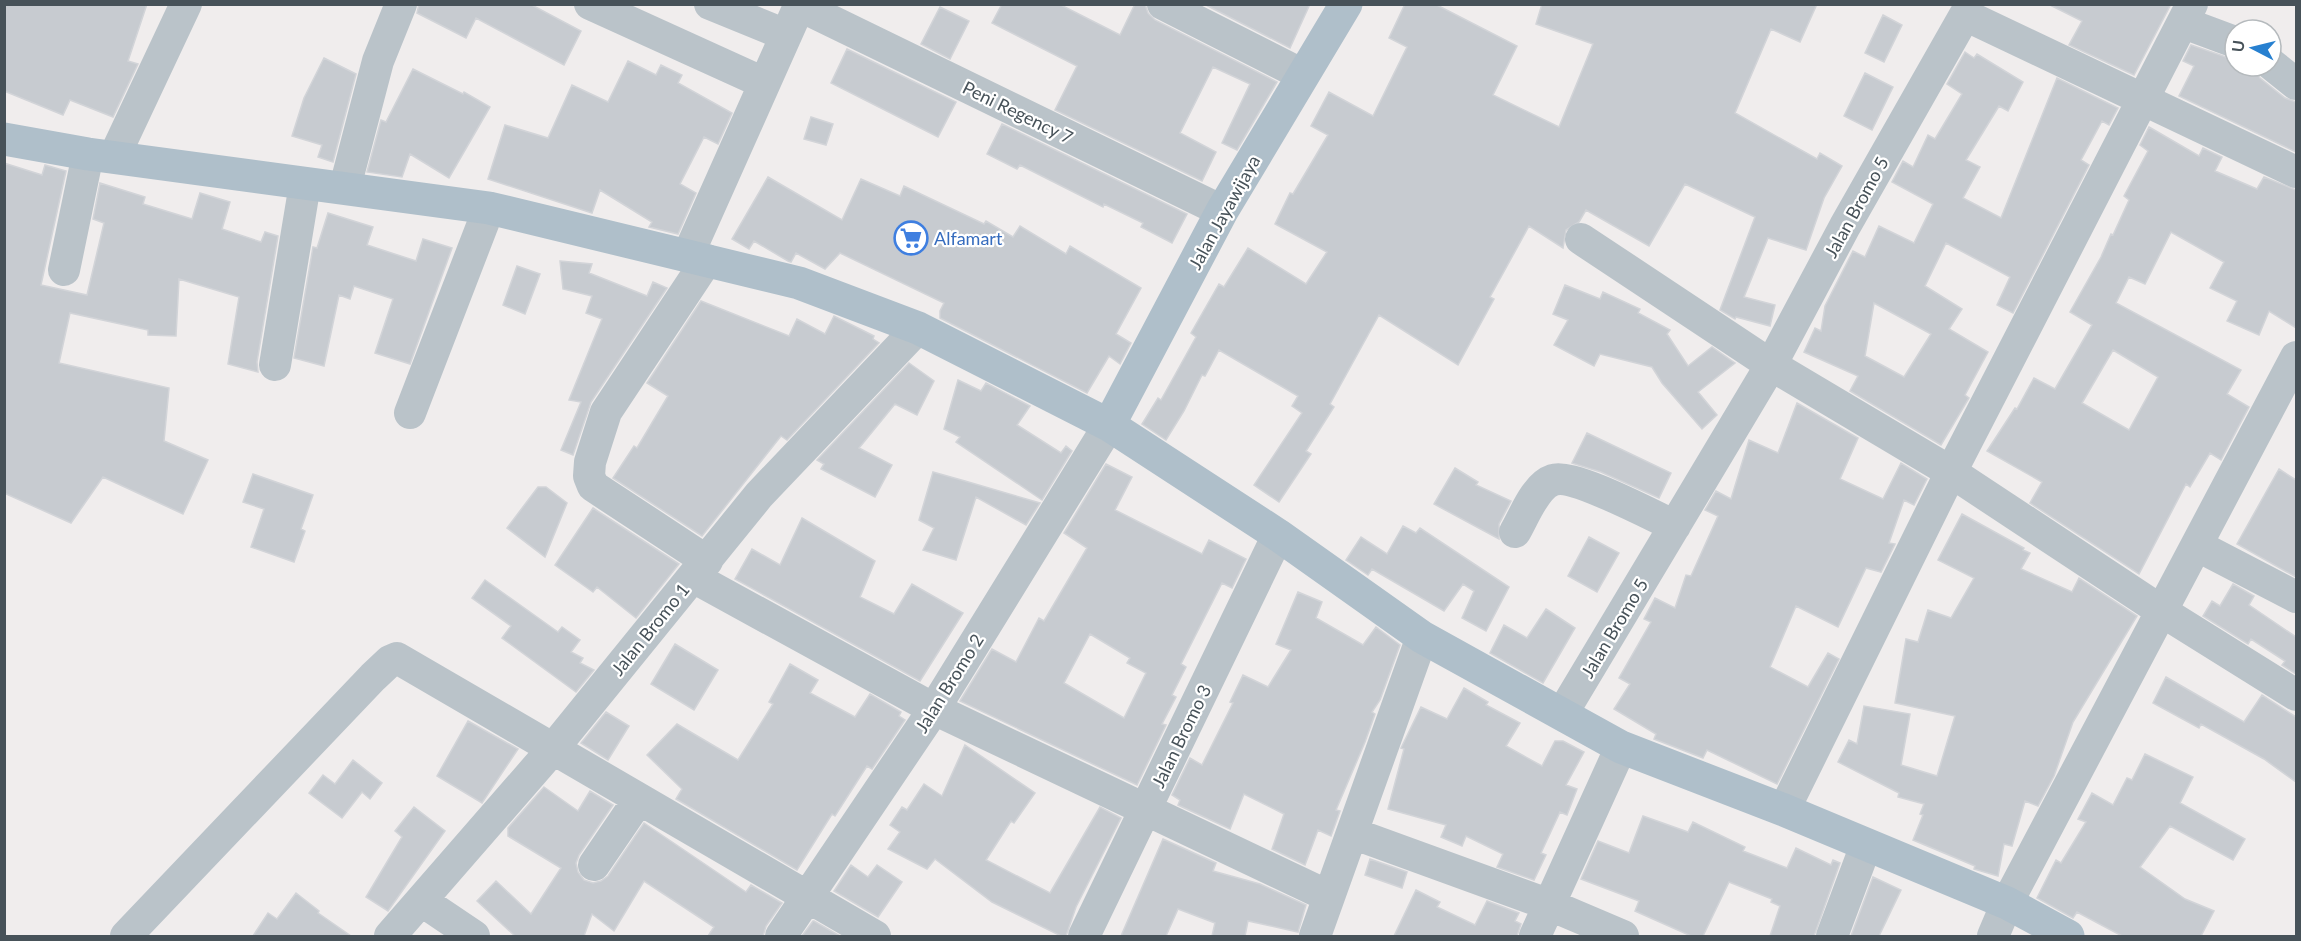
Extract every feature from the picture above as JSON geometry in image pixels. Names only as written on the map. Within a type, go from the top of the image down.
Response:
[{"type":"main road","name":"Jalan Jayawijaya","points":[[1109,425],[1222,211],[1346,4]]},
{"type":"main road","points":[[4,139],[101,155],[489,208],[799,283],[918,328],[1109,425],[1278,536],[1422,637],[1621,747],[1784,810],[2007,903],[2068,936]]},
{"type":"street","points":[[64,270],[101,155],[186,4]]},
{"type":"street","points":[[345,187],[378,61],[401,4]]},
{"type":"street","points":[[590,4],[764,83]]},
{"type":"street","points":[[710,4],[786,35]]},
{"type":"street","points":[[1163,4],[1303,75]]},
{"type":"street","points":[[807,8],[786,35],[764,83],[697,257],[606,412],[590,462],[589,476],[593,486],[700,569],[934,709],[1328,896]]},
{"type":"street","name":"Peni Regency 7","points":[[807,8],[1222,211]]},
{"type":"street","name":"Jalan Bromo 5","points":[[1562,714],[1771,365],[1959,8],[2296,172]]},
{"type":"street","points":[[1784,810],[1951,472],[2188,14],[2223,35]]},
{"type":"street","points":[[2283,74],[2296,84]]},
{"type":"street","points":[[275,364],[305,184]]},
{"type":"street","points":[[410,413],[489,208]]},
{"type":"street","points":[[1581,239],[1771,365],[1951,472],[2163,612],[2296,695]]},
{"type":"street","name":"Jalan Bromo 1","points":[[390,936],[552,750],[759,495],[918,328]]},
{"type":"street","points":[[1993,936],[2007,903],[2294,371]]},
{"type":"street","name":"Jalan Bromo 2","points":[[781,936],[934,709],[1109,425]]},
{"type":"street","points":[[1515,532],[1542,488],[1553,480],[1565,479],[1586,485],[1675,526]]},
{"type":"street","name":"Jalan Bromo 3","points":[[1084,936],[1278,536]]},
{"type":"street","points":[[2198,546],[2296,597]]},
{"type":"street","points":[[1315,936],[1422,637]]},
{"type":"street","points":[[126,936],[390,661],[397,658],[875,936]]},
{"type":"street","points":[[1535,936],[1621,747]]},
{"type":"street","points":[[594,865],[639,799]]},
{"type":"street","points":[[1352,832],[1550,905],[1623,936]]},
{"type":"street","points":[[1832,936],[1866,845]]},
{"type":"street","points":[[422,901],[474,936]]},
{"type":"building","points":[[4,4],[147,4],[128,61],[138,64],[113,117],[70,100],[63,115],[4,91]]},
{"type":"building","points":[[419,4],[530,4],[581,31],[564,65],[476,18],[466,38],[417,13]]},
{"type":"building","points":[[1002,4],[1059,4],[1120,35],[1135,4],[1145,4],[1148,13],[1155,20],[1277,82],[1237,150],[1222,143],[1250,84],[1213,67],[1180,133],[1216,152],[1202,181],[1055,110],[1077,66],[992,23]]},
{"type":"building","points":[[1204,4],[1310,4],[1290,48]]},
{"type":"building","points":[[1405,4],[1435,4],[1517,46],[1493,95],[1559,127],[1593,44],[1536,24],[1542,4],[1817,4],[1800,42],[1771,29],[1735,113],[1817,159],[1820,153],[1842,166],[1824,198],[1806,250],[1768,238],[1744,297],[1775,305],[1770,326],[1736,317],[1735,319],[1720,310],[1755,217],[1685,184],[1649,246],[1586,210],[1579,222],[1566,230],[1563,248],[1529,226],[1490,297],[1494,299],[1458,365],[1379,315],[1330,404],[1334,407],[1306,451],[1311,454],[1279,502],[1254,485],[1302,413],[1292,406],[1298,396],[1219,350],[1205,376],[1202,375],[1166,440],[1142,424],[1158,398],[1161,400],[1196,337],[1191,333],[1219,284],[1224,287],[1248,248],[1306,284],[1327,252],[1275,224],[1290,193],[1293,194],[1328,135],[1311,126],[1329,92],[1373,116],[1407,47],[1389,38]]},
{"type":"building","points":[[2048,4],[2171,4],[2134,75],[2069,45],[2082,21]]},
{"type":"building","points":[[940,7],[969,21],[950,59],[921,44]]},
{"type":"building","points":[[1883,15],[1902,25],[1884,62],[1865,53]]},
{"type":"building","points":[[2191,45],[2223,56],[2223,78],[2260,78],[2285,98],[2296,102],[2296,152],[2179,96],[2194,66],[2183,61]]},
{"type":"building","points":[[847,49],[956,102],[938,137],[831,83]]},
{"type":"building","points":[[1965,52],[1974,58],[1977,54],[2023,82],[2008,111],[1999,106],[1966,160],[1980,167],[1963,198],[2001,218],[2057,78],[2118,108],[2109,125],[2102,121],[2081,160],[2089,165],[2013,313],[1997,305],[2010,277],[1946,243],[1925,286],[1962,309],[1949,329],[1988,352],[1965,395],[1969,398],[1941,445],[1850,391],[1858,376],[1804,352],[1815,328],[1821,331],[1825,306],[1853,251],[1865,257],[1879,226],[1914,243],[1933,204],[1892,182],[1903,161],[1913,167],[1928,135],[1935,139],[1962,94],[1947,84]],"holes":[[[1874,303],[1931,334],[1904,377],[1865,356]]]},
{"type":"building","points":[[324,58],[356,74],[333,162],[318,157],[322,145],[292,136],[304,98]]},
{"type":"building","points":[[628,61],[656,75],[661,65],[682,75],[678,83],[732,113],[718,144],[704,137],[680,184],[696,193],[678,234],[649,227],[652,222],[600,190],[592,213],[488,179],[505,125],[548,138],[572,85],[608,102]]},
{"type":"building","points":[[413,69],[463,94],[464,92],[490,107],[449,178],[410,154],[402,177],[367,172],[381,120],[386,122]]},
{"type":"building","points":[[1865,73],[1893,87],[1872,130],[1844,116]]},
{"type":"building","points":[[811,117],[833,124],[826,145],[804,139]]},
{"type":"building","points":[[1002,124],[1187,214],[1172,243],[1141,227],[1143,223],[1104,204],[1103,207],[1020,165],[1017,169],[987,154]]},
{"type":"building","points":[[2149,127],[2199,156],[2203,148],[2222,157],[2215,171],[2257,189],[2264,177],[2296,190],[2296,328],[2269,311],[2259,335],[2227,321],[2237,301],[2210,288],[2224,262],[2171,232],[2145,284],[2129,277],[2116,303],[2241,370],[2227,394],[2249,407],[2221,460],[2210,453],[2190,487],[2186,484],[2139,574],[2030,503],[2042,482],[1987,451],[2015,408],[2017,409],[2034,378],[2055,389],[2092,325],[2070,312],[2101,257],[2111,234],[2113,235],[2129,200],[2124,196],[2148,151],[2140,145]],"holes":[[[2113,350],[2158,377],[2129,430],[2082,403]]]},
{"type":"building","points":[[4,163],[42,175],[45,165],[66,171],[41,285],[87,295],[104,223],[93,219],[100,183],[145,197],[143,204],[192,219],[200,193],[230,202],[222,229],[261,242],[265,232],[278,236],[257,362],[258,372],[228,364],[239,297],[179,279],[176,336],[148,335],[148,330],[70,313],[59,363],[169,388],[164,441],[208,460],[183,514],[103,477],[71,523],[4,493]]},
{"type":"building","points":[[768,177],[842,220],[861,179],[900,196],[904,186],[984,224],[986,221],[1013,237],[1020,226],[1066,254],[1070,246],[1141,288],[1116,334],[1131,343],[1120,364],[1109,356],[1087,393],[940,318],[940,311],[944,303],[840,253],[825,269],[796,253],[791,262],[788,261],[754,241],[749,249],[732,239]]},
{"type":"building","points":[[328,213],[373,227],[367,245],[416,261],[423,239],[452,248],[410,364],[375,353],[393,299],[354,286],[350,299],[339,295],[324,366],[294,358],[313,247],[317,248]]},
{"type":"building","points":[[560,261],[592,264],[589,273],[647,296],[653,282],[667,288],[591,402],[573,455],[561,450],[581,402],[569,400],[602,319],[586,313],[592,296],[563,289]]},
{"type":"building","points":[[517,266],[540,274],[525,314],[503,305]]},
{"type":"building","points":[[1565,285],[1600,299],[1603,292],[1640,309],[1638,313],[1670,330],[1667,334],[1688,366],[1712,347],[1735,363],[1698,392],[1717,415],[1702,429],[1662,383],[1652,367],[1600,354],[1594,366],[1554,345],[1568,320],[1553,314]]},
{"type":"building","points":[[701,301],[789,336],[797,319],[825,334],[834,316],[874,336],[873,339],[879,343],[787,440],[781,436],[702,536],[613,478],[634,446],[637,448],[668,396],[647,383]]},
{"type":"building","points":[[909,363],[934,381],[917,415],[895,404],[859,448],[892,465],[875,497],[821,469],[824,464],[817,460]]},
{"type":"building","points":[[958,380],[981,391],[986,383],[1030,406],[1017,425],[1061,453],[1066,446],[1072,451],[1042,500],[956,442],[960,437],[944,429]]},
{"type":"building","points":[[1797,403],[1858,438],[1840,479],[1883,499],[1901,463],[1927,479],[1914,505],[1904,500],[1889,543],[1895,544],[1881,572],[1866,568],[1838,627],[1796,606],[1770,667],[1808,687],[1828,653],[1839,659],[1777,784],[1707,750],[1703,758],[1654,739],[1656,734],[1614,709],[1630,684],[1619,678],[1651,622],[1644,619],[1655,598],[1675,608],[1686,575],[1691,576],[1718,516],[1705,510],[1716,491],[1731,499],[1749,440],[1778,453]]},
{"type":"building","points":[[1587,433],[1671,473],[1659,498],[1601,472],[1572,463]]},
{"type":"building","points":[[1106,464],[1132,477],[1115,510],[1202,554],[1209,540],[1246,559],[1232,588],[1222,583],[1181,664],[1186,667],[1172,695],[1176,697],[1162,724],[1166,725],[1137,785],[960,701],[992,649],[1016,662],[1039,618],[1044,621],[1087,548],[1064,533]],"holes":[[[1090,634],[1130,658],[1127,663],[1146,673],[1124,718],[1064,683]]]},
{"type":"building","points":[[1455,468],[1478,482],[1476,485],[1511,501],[1499,524],[1499,539],[1434,504]]},
{"type":"building","points":[[2279,469],[2296,480],[2296,577],[2237,544]]},
{"type":"building","points":[[933,472],[1040,503],[1026,525],[976,497],[956,560],[923,550],[934,528],[919,520]]},
{"type":"building","points":[[253,474],[313,495],[301,529],[305,531],[294,562],[251,547],[264,509],[243,502]]},
{"type":"building","points":[[538,487],[546,487],[567,503],[545,557],[507,528]]},
{"type":"building","points":[[593,508],[679,564],[636,618],[597,587],[593,592],[555,565]]},
{"type":"building","points":[[1962,514],[2030,553],[2021,569],[2072,592],[2079,578],[2137,616],[2073,722],[2054,776],[2038,806],[2025,801],[2012,846],[2004,844],[1998,876],[1974,869],[1975,866],[1913,840],[1923,815],[1920,814],[1924,804],[1898,797],[1899,793],[1838,762],[1849,740],[1857,744],[1864,706],[1910,714],[1901,765],[1937,776],[1955,716],[1895,703],[1906,639],[1918,642],[1928,610],[1951,618],[1974,578],[1938,560]]},
{"type":"building","points":[[802,518],[875,561],[860,597],[894,614],[912,584],[963,613],[920,681],[735,579],[752,549],[780,565]]},
{"type":"building","points":[[1403,526],[1416,533],[1420,528],[1509,587],[1486,631],[1462,618],[1474,591],[1463,584],[1444,611],[1372,569],[1368,575],[1346,560],[1361,537],[1387,554]]},
{"type":"building","points":[[1589,537],[1619,553],[1597,592],[1568,576]]},
{"type":"building","points":[[485,580],[558,632],[562,627],[580,640],[571,652],[583,658],[580,663],[594,670],[576,692],[502,638],[511,626],[472,598]]},
{"type":"building","points":[[2233,584],[2254,596],[2249,605],[2296,637],[2296,674],[2282,665],[2285,661],[2251,639],[2248,644],[2203,616],[2212,601],[2220,606]]},
{"type":"building","points":[[1298,592],[1322,602],[1316,618],[1363,645],[1376,627],[1400,645],[1380,700],[1372,712],[1375,714],[1365,742],[1336,810],[1340,811],[1331,836],[1318,830],[1305,865],[1272,849],[1284,814],[1244,794],[1230,829],[1178,805],[1180,800],[1172,795],[1190,758],[1202,765],[1233,703],[1230,702],[1243,675],[1268,687],[1291,650],[1276,644]]},
{"type":"building","points":[[1546,609],[1575,628],[1543,683],[1490,653],[1504,625],[1527,638]]},
{"type":"building","points":[[675,644],[718,670],[694,710],[651,684]]},
{"type":"building","points":[[790,664],[818,680],[810,693],[855,717],[870,694],[901,712],[899,716],[905,720],[872,769],[867,766],[835,816],[832,814],[797,870],[676,799],[682,789],[647,755],[677,724],[738,760],[773,704],[769,702]]},
{"type":"building","points":[[2166,677],[2244,722],[2262,695],[2296,717],[2296,782],[2264,759],[2201,724],[2199,728],[2153,703]]},
{"type":"building","points":[[1464,688],[1488,702],[1486,705],[1520,723],[1506,746],[1542,766],[1555,741],[1563,741],[1584,752],[1566,785],[1577,789],[1567,815],[1560,812],[1541,853],[1546,855],[1534,880],[1497,867],[1503,854],[1466,836],[1462,846],[1441,837],[1446,825],[1388,809],[1404,749],[1401,748],[1421,707],[1447,719]]},
{"type":"building","points":[[606,712],[629,726],[608,760],[581,743]]},
{"type":"building","points":[[468,721],[518,749],[482,803],[437,776]]},
{"type":"building","points":[[965,745],[1035,793],[1014,823],[1011,821],[986,860],[1050,893],[1100,807],[1121,818],[1076,907],[1066,936],[1061,936],[992,902],[935,859],[927,869],[888,849],[900,832],[890,825],[902,807],[907,810],[924,784],[942,796]]},
{"type":"building","points":[[2145,754],[2193,777],[2180,803],[2245,839],[2233,860],[2170,826],[2140,867],[2185,899],[2214,911],[2201,936],[2122,936],[2077,912],[2073,918],[2037,898],[2056,860],[2061,863],[2086,822],[2078,819],[2092,793],[2113,805],[2127,778],[2132,780]]},
{"type":"building","points":[[353,760],[382,783],[370,799],[362,792],[342,818],[309,793],[323,775],[335,784]]},
{"type":"building","points":[[544,787],[578,811],[590,791],[613,805],[579,855],[576,863],[578,872],[584,880],[593,883],[608,876],[644,823],[746,892],[751,885],[782,903],[766,926],[763,936],[708,936],[714,927],[644,881],[614,931],[592,914],[584,936],[515,936],[477,901],[496,881],[531,914],[561,868],[508,836],[508,828]]},
{"type":"building","points":[[414,807],[445,831],[388,911],[366,897],[402,837],[395,831]]},
{"type":"building","points":[[1643,816],[1688,832],[1693,822],[1745,847],[1743,851],[1787,868],[1796,848],[1831,865],[1833,860],[1840,863],[1814,936],[1770,936],[1780,906],[1771,902],[1772,899],[1729,882],[1703,936],[1691,936],[1635,911],[1639,901],[1581,879],[1598,841],[1629,853]]},
{"type":"building","points":[[1163,839],[1216,863],[1213,871],[1260,884],[1306,905],[1298,932],[1248,921],[1245,936],[1212,936],[1215,923],[1178,909],[1166,936],[1121,936]]},
{"type":"building","points":[[1370,859],[1407,872],[1402,888],[1365,875]]},
{"type":"building","points":[[851,865],[868,877],[877,865],[902,882],[878,917],[834,891]]},
{"type":"building","points":[[1873,877],[1901,890],[1879,936],[1851,936]]},
{"type":"building","points":[[1416,890],[1440,902],[1437,907],[1475,925],[1487,901],[1519,913],[1515,921],[1521,924],[1517,936],[1394,936]]},
{"type":"building","points":[[296,893],[319,911],[318,913],[351,936],[253,936],[268,913],[277,919]]},
{"type":"building","points":[[814,921],[840,936],[802,936]]},
{"type":"place","name":"Alfamart","points":[[911,238]]}]
